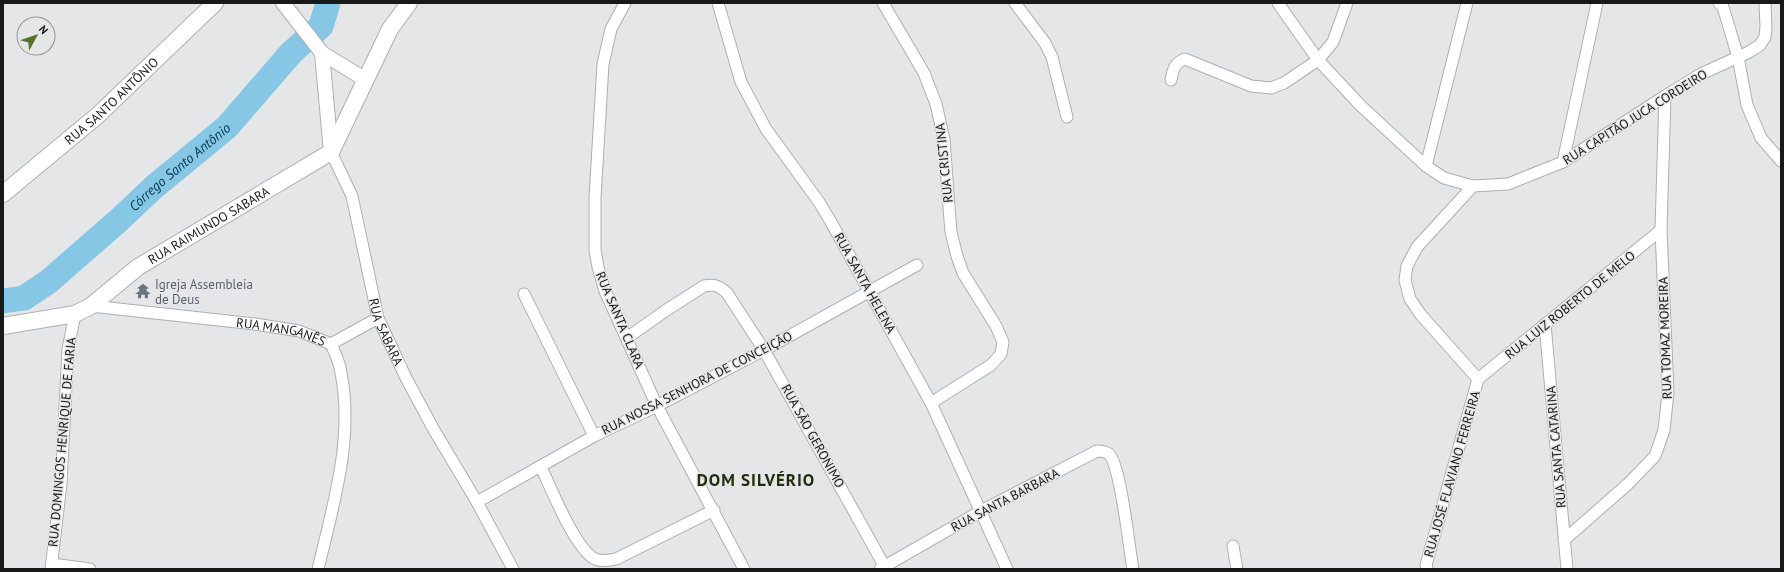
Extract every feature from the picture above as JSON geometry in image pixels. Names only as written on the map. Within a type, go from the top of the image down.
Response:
[{"type":"main road","name":"RUA SANTO ANTÔNIO","points":[[3,194],[97,116],[215,3]]},
{"type":"main road","points":[[331,152],[390,29],[409,3]]},
{"type":"main road","name":"RUA RAIMUNDO SABARA","points":[[91,306],[138,267],[331,152]]},
{"type":"main road","points":[[3,326],[75,314],[91,306]]},
{"type":"street","points":[[283,3],[296,22],[320,50],[366,80]]},
{"type":"street","name":"RUA SANTA CLARA","points":[[625,3],[611,29],[603,64],[599,111],[594,229],[598,268],[605,290],[657,406],[714,510],[744,569]]},
{"type":"street","name":"RUA SANTA HELENA","points":[[718,3],[729,46],[745,88],[766,129],[819,202],[931,403],[1007,569]]},
{"type":"street","name":"RUA CRISTINA","points":[[883,3],[924,73],[936,104],[944,139],[949,213],[957,256],[963,273],[996,326],[1003,342],[1001,354],[991,365],[931,403]]},
{"type":"street","points":[[1015,3],[1045,43],[1052,56],[1067,117]]},
{"type":"street","name":"RUA CAPITÃO JUCA CORDEIRO","points":[[1278,3],[1318,60],[1361,106],[1426,166],[1444,178],[1473,186],[1508,184],[1563,162],[1701,74],[1760,45],[1765,37],[1765,3]]},
{"type":"street","points":[[1171,80],[1173,68],[1178,61],[1185,59],[1251,86],[1271,88],[1284,83],[1318,60],[1333,42],[1348,3]]},
{"type":"street","points":[[1426,166],[1467,3]]},
{"type":"street","points":[[1563,162],[1597,3]]},
{"type":"street","points":[[1720,3],[1723,7],[1738,57],[1747,105],[1761,138],[1781,162]]},
{"type":"street","points":[[320,50],[331,152]]},
{"type":"street","name":"RUA TOMAZ MOREIRA","points":[[1564,540],[1628,484],[1654,456],[1664,430],[1668,393],[1661,230],[1665,96]]},
{"type":"street","name":"RUA SABARA","points":[[331,152],[352,196],[378,318],[406,378],[434,430],[477,502],[513,569]]},
{"type":"street","points":[[1473,186],[1418,246],[1407,266],[1405,280],[1410,299],[1421,315],[1478,379]]},
{"type":"street","name":"RUA LUIZ ROBERTO DE MELO","points":[[1478,379],[1661,230]]},
{"type":"street","name":"RUA NOSSA SENHORA DE CONCEIÇÃO","points":[[477,502],[594,436],[657,406],[764,350],[917,265]]},
{"type":"street","name":"RUA SÃO GERONIMO","points":[[627,338],[704,286],[712,284],[720,286],[736,306],[764,350],[884,568]]},
{"type":"street","points":[[524,294],[594,436]]},
{"type":"street","name":"RUA MANGANÊS","points":[[91,306],[255,324],[299,331],[331,344],[341,372],[345,414],[341,466],[318,569]]},
{"type":"street","name":"RUA DOMINGOS HENRIQUE DE FARIA","points":[[52,566],[61,484],[68,349],[75,314]]},
{"type":"street","points":[[331,344],[378,318]]},
{"type":"street","name":"RUA SANTA CATARINA","points":[[1545,324],[1567,569]]},
{"type":"street","name":"RUA JOSÉ FLAVIANO FERREIRA","points":[[1427,569],[1426,565],[1478,379]]},
{"type":"street","name":"RUA SANTA BARBARA","points":[[884,568],[981,511],[1097,451],[1104,451],[1109,454],[1118,478],[1133,569]]},
{"type":"street","points":[[541,467],[574,535],[594,558],[604,561],[616,559],[632,552],[714,510]]},
{"type":"street","points":[[1233,546],[1237,569]]},
{"type":"street","points":[[52,566],[90,569]]},
{"type":"waterway","name":"Córrego Santo Antônio","points":[[3,301],[24,298],[48,282],[118,221],[154,187],[227,127],[291,53],[321,26],[328,3]]},
{"type":"place","name":"Igreja Assembleia de Deus","points":[[143,291]]},
{"type":"district","name":"DOM SILVÉRIO","points":[[756,480]]}]
